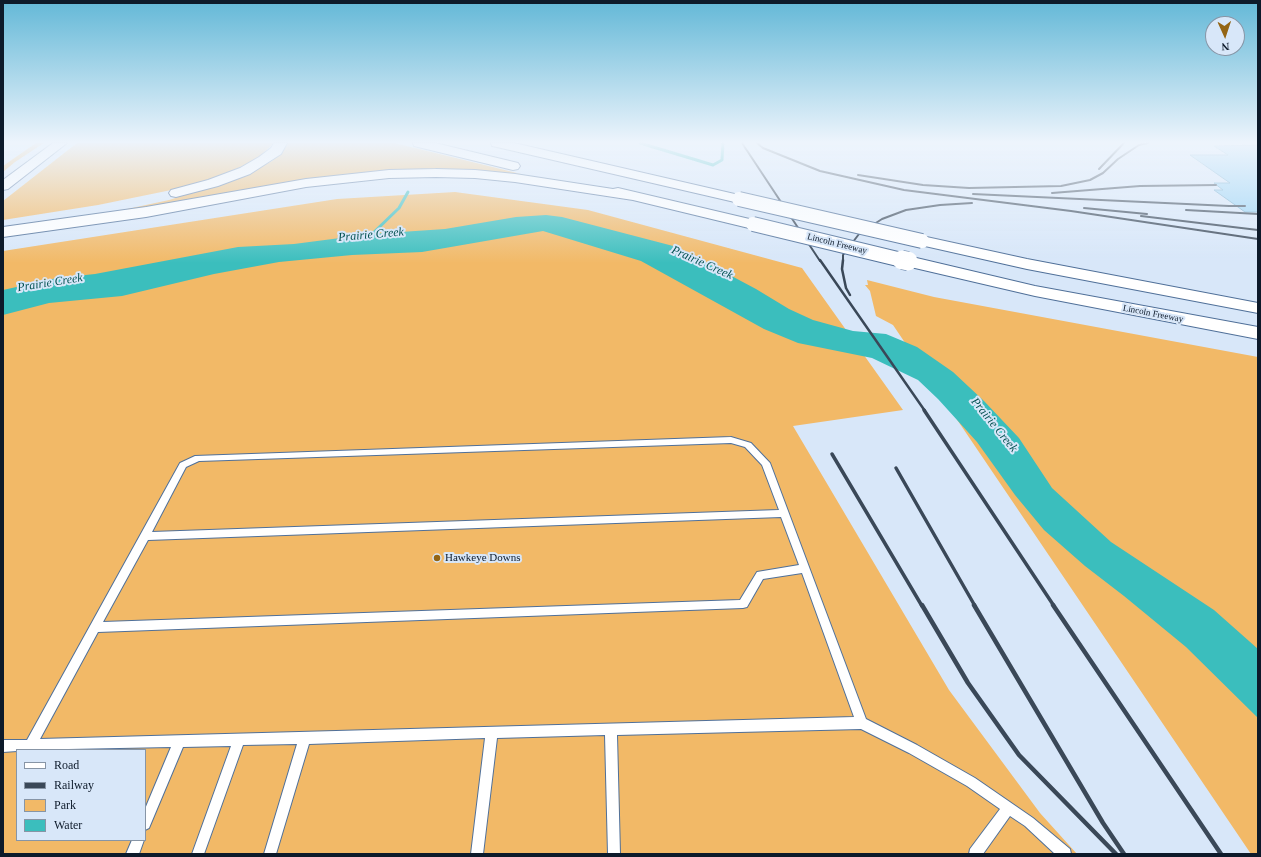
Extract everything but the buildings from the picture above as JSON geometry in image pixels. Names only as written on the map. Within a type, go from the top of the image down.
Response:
[{"type":"highway","points":[[3,227],[54,220],[110,209],[213,183]]},
{"type":"highway","points":[[3,227],[146,212],[306,183]]},
{"type":"highway","points":[[547,183],[632,196]]},
{"type":"highway","name":"Lincoln Freeway","points":[[580,183],[1035,291],[1258,333]]},
{"type":"highway","name":"Lincoln Freeway","points":[[669,183],[1042,267],[1258,308]]},
{"type":"lane","points":[[30,745],[96,627],[183,465],[198,458],[731,440],[748,445],[766,463],[862,723]]},
{"type":"lane","points":[[145,536],[784,513]]},
{"type":"lane","points":[[96,627],[743,604],[760,575],[805,568]]},
{"type":"lane","points":[[3,746],[862,723],[914,749],[971,782],[1029,822],[1065,854]]},
{"type":"lane","points":[[611,730],[614,854]]},
{"type":"lane","points":[[477,854],[492,732]]},
{"type":"lane","points":[[270,854],[304,738]]},
{"type":"lane","points":[[198,854],[239,740]]},
{"type":"lane","points":[[146,822],[180,741]]},
{"type":"lane","points":[[975,854],[1008,808]]},
{"type":"lane","points":[[132,854],[138,841]]},
{"type":"green space","points":[[26,183],[198,183],[98,205],[3,220],[3,201]]},
{"type":"green space","points":[[223,183],[286,183],[95,216],[169,200]]},
{"type":"green space","name":"Hawkeye Downs","points":[[455,192],[588,210],[802,268],[903,410],[793,426],[949,690],[1040,813],[1077,854],[3,854],[3,251],[337,199]]},
{"type":"green space","points":[[867,280],[934,297],[1258,357],[1258,854],[1251,854],[893,325],[876,316],[870,291],[865,285],[868,285]]},
{"type":"water","name":"Prairie Creek","points":[[546,215],[562,217],[677,247],[756,289],[789,309],[813,320],[853,331],[886,334],[917,347],[953,372],[984,401],[1019,438],[1052,488],[1111,542],[1214,610],[1258,649],[1258,718],[1186,647],[1085,566],[1044,530],[1015,495],[977,442],[938,399],[918,380],[872,358],[798,343],[764,329],[641,261],[543,231],[422,252],[352,255],[279,262],[214,274],[122,296],[49,303],[3,315],[3,290],[57,278],[95,274],[238,247],[294,244],[371,234],[445,229],[516,217]]},
{"type":"waterway","name":"Prairie Creek","points":[[368,238],[399,208],[408,192]]},
{"type":"railway","points":[[768,183],[820,261]]},
{"type":"railway","points":[[873,183],[904,190],[1071,211],[1258,239]]},
{"type":"railway","points":[[910,183],[969,188],[1061,186],[1076,183]]},
{"type":"railway","points":[[1052,193],[1140,186],[1216,185]]},
{"type":"railway","points":[[973,194],[1229,206]]},
{"type":"railway","points":[[843,260],[843,255],[859,234],[882,219],[906,210],[940,205],[972,203]]},
{"type":"railway","points":[[1229,206],[1245,206]]},
{"type":"railway","points":[[1084,208],[1147,214]]},
{"type":"railway","points":[[1186,210],[1258,214]]},
{"type":"railway","points":[[1141,216],[1258,230]]},
{"type":"railway","points":[[820,260],[925,411]]},
{"type":"railway","points":[[843,260],[842,269],[846,288],[850,295]]},
{"type":"railway","points":[[924,410],[1054,606]]},
{"type":"railway","points":[[832,454],[922,606]]},
{"type":"railway","points":[[896,468],[975,606]]},
{"type":"railway","points":[[922,605],[968,683],[1019,755],[1116,854]]},
{"type":"railway","points":[[974,605],[1103,823],[1124,854]]},
{"type":"railway","points":[[1053,605],[1221,854]]},
{"type":"place","name":"Hawkeye Downs","points":[[437,558]]}]
